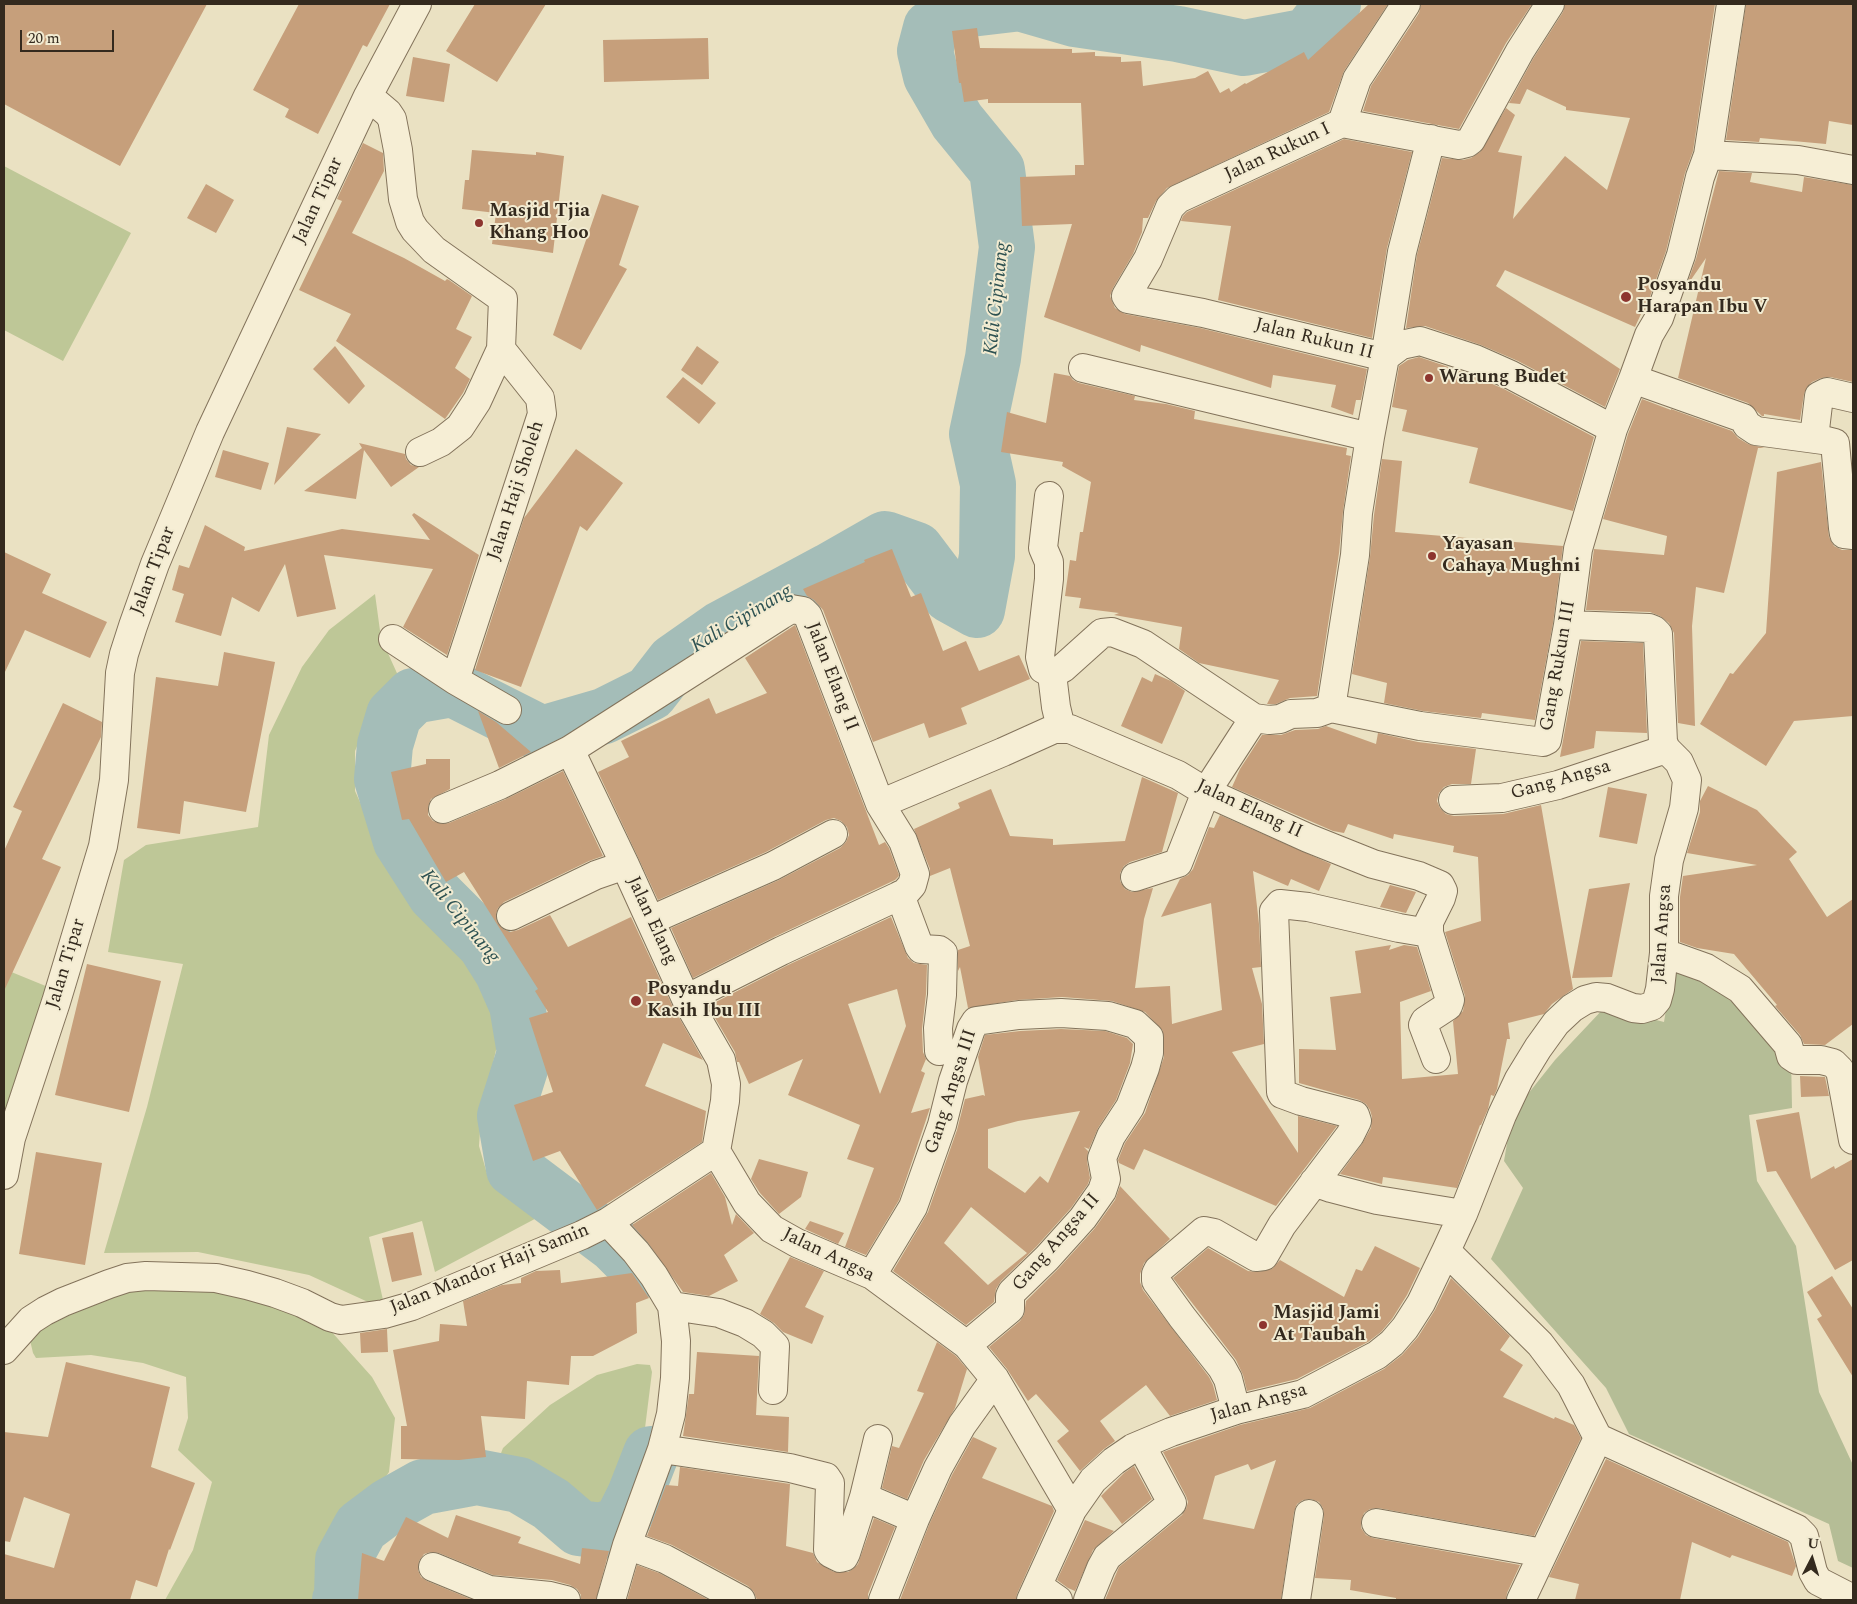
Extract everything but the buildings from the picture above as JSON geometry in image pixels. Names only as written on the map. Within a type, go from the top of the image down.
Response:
[{"type":"street","name":"Jalan Tipar","points":[[4,1175],[11,1138],[56,1002],[103,846],[114,780],[120,673],[133,626],[206,440],[368,96],[417,4]]},
{"type":"street","points":[[1342,123],[1357,79],[1406,4]]},
{"type":"street","name":"Jalan Rukun I","points":[[1203,313],[1126,298],[1148,259],[1170,207],[1178,199],[1342,123],[1464,145],[1471,140],[1520,51],[1550,4]]},
{"type":"street","name":"Gang Rukun III","points":[[1331,708],[1420,726],[1543,742],[1547,740],[1568,625],[1578,549],[1613,429],[1650,335],[1659,318],[1681,255],[1700,177],[1708,155],[1731,4]]},
{"type":"street","points":[[368,96],[388,113],[392,119],[398,150],[403,199],[410,222],[415,230],[434,250],[503,299],[501,349],[476,401],[460,428],[440,442],[420,452]]},
{"type":"street","points":[[1052,674],[1063,668],[1102,633],[1112,632],[1143,644],[1254,718],[1280,719],[1291,714],[1318,713],[1331,708],[1355,555],[1358,513],[1402,252],[1431,139]]},
{"type":"street","points":[[1708,155],[1798,160],[1853,170]]},
{"type":"street","name":"Jalan Rukun II","points":[[1203,313],[1385,357],[1401,345],[1420,341],[1475,359],[1511,375],[1613,429]]},
{"type":"street","name":"Jalan Haji Sholeh","points":[[455,680],[542,414],[540,398],[501,349]]},
{"type":"street","points":[[1083,368],[1370,437]]},
{"type":"street","points":[[1633,379],[1743,418],[1747,425],[1756,431],[1814,438],[1835,444],[1844,534],[1853,535]]},
{"type":"street","points":[[1814,438],[1819,396],[1827,392],[1853,398]]},
{"type":"street","points":[[1050,496],[1043,548],[1049,562],[1049,579],[1040,656],[1043,669],[1052,674]]},
{"type":"street","name":"Jalan Elang II","points":[[570,750],[791,609],[802,611],[808,616],[880,804],[903,841],[908,885],[919,946],[921,949],[939,950],[943,953],[942,995],[938,1028],[939,1051]]},
{"type":"street","points":[[1568,625],[1649,628],[1658,634],[1664,746]]},
{"type":"street","points":[[393,638],[455,680],[507,710]]},
{"type":"street","points":[[880,804],[1054,729],[1061,728],[1052,674]]},
{"type":"street","points":[[1135,877],[1178,863],[1206,792],[1254,718]]},
{"type":"street","name":"Jalan Elang II","points":[[1061,728],[1084,734],[1178,775],[1206,792],[1308,838],[1373,864],[1419,876],[1440,885],[1443,891],[1429,922],[1429,932]]},
{"type":"street","name":"Gang Angsa","points":[[1453,800],[1502,798],[1558,785],[1664,746]]},
{"type":"street","name":"Jalan Angsa","points":[[716,1151],[746,1203],[772,1229],[797,1243],[872,1275],[967,1345],[995,1379],[1072,1510],[1093,1480],[1114,1461],[1141,1444],[1170,1432],[1236,1410],[1303,1394],[1377,1355],[1392,1343],[1405,1328],[1421,1303],[1463,1214],[1502,1115],[1519,1079],[1538,1048],[1556,1024],[1572,1008],[1584,1000],[1596,997],[1607,998],[1633,1008],[1652,1006],[1657,1000],[1664,953],[1664,896],[1666,880],[1669,860],[1687,794],[1687,780],[1679,762],[1664,746]]},
{"type":"street","points":[[443,809],[570,750]]},
{"type":"street","name":"Jalan Elang","points":[[570,750],[651,920],[686,999],[722,1060],[726,1084],[725,1102],[716,1151]]},
{"type":"street","points":[[651,920],[773,866],[833,834]]},
{"type":"street","points":[[511,916],[588,879],[625,865]]},
{"type":"street","points":[[686,999],[908,885]]},
{"type":"street","points":[[1236,1410],[1232,1390],[1222,1368],[1166,1296],[1156,1281],[1156,1274],[1158,1270],[1204,1230],[1214,1233],[1256,1257],[1264,1256],[1282,1225],[1350,1135],[1357,1121],[1355,1115],[1301,1101],[1281,1092],[1274,911],[1280,904],[1308,907],[1399,928],[1429,932],[1450,1000],[1448,1006],[1425,1021],[1423,1025],[1436,1059]]},
{"type":"street","points":[[1664,953],[1706,968],[1740,989],[1788,1045],[1792,1056],[1797,1060],[1821,1060],[1833,1063],[1840,1070],[1853,1140]]},
{"type":"street","name":"Gang Angsa III","points":[[872,1275],[913,1206],[942,1125],[953,1081],[970,1028],[976,1021],[1019,1014],[1061,1013],[1108,1016],[1135,1024],[1145,1032],[1150,1042]]},
{"type":"street","name":"Gang Angsa II","points":[[967,1345],[1010,1310],[1010,1296],[1012,1292],[1048,1258],[1098,1200],[1105,1186],[1106,1179],[1102,1158],[1111,1136],[1130,1107],[1146,1068],[1150,1042]]},
{"type":"street","name":"Jalan Mandor Haji Samin","points":[[4,1350],[31,1320],[45,1311],[63,1302],[127,1278],[146,1276],[216,1278],[275,1293],[341,1320],[384,1314],[412,1306],[598,1227],[716,1151]]},
{"type":"street","points":[[1314,1182],[1377,1200],[1463,1214]]},
{"type":"street","points":[[598,1227],[636,1252],[654,1276],[672,1306],[676,1341],[675,1378],[671,1414],[662,1448],[627,1544],[611,1600]]},
{"type":"street","points":[[1446,1251],[1540,1344],[1571,1385],[1598,1438],[1796,1529],[1804,1536],[1813,1572],[1818,1582],[1853,1599]]},
{"type":"street","points":[[672,1306],[719,1313],[745,1323],[763,1334],[775,1346],[773,1390]]},
{"type":"street","points":[[883,1600],[915,1519],[938,1468],[962,1425],[995,1379]]},
{"type":"street","points":[[1521,1600],[1598,1438]]},
{"type":"street","points":[[662,1448],[790,1468],[824,1476],[830,1482],[828,1550],[840,1558],[844,1557],[846,1553],[864,1497],[878,1439]]},
{"type":"street","points":[[1088,1600],[1107,1557],[1172,1502],[1141,1444]]},
{"type":"street","points":[[864,1497],[915,1519]]},
{"type":"street","points":[[1042,1595],[1072,1510]]},
{"type":"street","points":[[1296,1600],[1309,1514]]},
{"type":"street","points":[[1376,1524],[1543,1553]]},
{"type":"street","points":[[627,1544],[665,1559],[741,1600]]},
{"type":"street","points":[[433,1567],[488,1595],[550,1596],[566,1600]]},
{"type":"green space","points":[[4,166],[131,233],[63,361],[4,330]]},
{"type":"green space","points":[[375,594],[381,638],[401,682],[376,703],[355,751],[355,791],[383,853],[451,939],[469,955],[499,1018],[498,1041],[481,1117],[479,1146],[488,1177],[546,1213],[435,1272],[422,1221],[369,1237],[383,1300],[368,1302],[309,1275],[198,1252],[104,1253],[147,1107],[183,964],[108,952],[124,860],[146,845],[258,827],[269,735],[302,667],[329,630]]},
{"type":"green space","points":[[1674,960],[1724,995],[1791,1055],[1792,1108],[1749,1115],[1757,1181],[1796,1246],[1819,1392],[1853,1465],[1853,1568],[1838,1561],[1829,1524],[1629,1434],[1606,1388],[1491,1259],[1523,1188],[1504,1161],[1512,1114],[1555,1060],[1605,1007],[1664,1022]]},
{"type":"green space","points":[[4,969],[53,989],[4,1121]]},
{"type":"green space","points":[[213,1284],[307,1310],[330,1330],[372,1377],[395,1418],[389,1472],[385,1478],[351,1502],[316,1562],[321,1600],[165,1600],[193,1550],[212,1482],[178,1450],[188,1418],[186,1377],[143,1363],[91,1355],[36,1358],[33,1353],[29,1336],[44,1317],[125,1289]]},
{"type":"green space","points":[[637,1364],[650,1365],[652,1372],[643,1444],[636,1478],[623,1505],[601,1516],[581,1512],[518,1473],[496,1466],[503,1448],[550,1405],[597,1375]]},
{"type":"waterway","name":"Kali Cipinang","points":[[638,1271],[633,1263],[615,1245],[514,1169],[505,1116],[525,1053],[517,1005],[502,971],[485,944],[435,894],[401,841],[382,779],[385,745],[394,715],[413,696],[453,689],[542,734],[604,716],[650,693],[674,662],[721,629],[885,539],[916,550],[950,595],[977,610],[987,556],[988,484],[977,434],[993,358],[1007,247],[997,170],[957,121],[931,76],[925,51],[931,28],[962,10],[1013,4]]},
{"type":"waterway","name":"Kali Cipinang","points":[[1023,4],[1075,19],[1178,34],[1244,48],[1308,36],[1333,4]]},
{"type":"waterway","name":"Kali Cipinang","points":[[340,1600],[342,1596],[343,1560],[361,1527],[389,1506],[423,1487],[477,1477],[519,1485],[551,1504],[579,1528],[602,1531],[621,1523],[635,1495],[651,1454]]},
{"type":"place","name":"Masjid Tjia Khang Hoo","points":[[479,223]]},
{"type":"place","name":"Posyandu Harapan Ibu V","points":[[1626,297]]},
{"type":"place","name":"Warung Budet","points":[[1429,378]]},
{"type":"place","name":"Yayasan Cahaya Mughni","points":[[1432,556]]},
{"type":"place","name":"Posyandu Kasih Ibu III","points":[[636,1001]]},
{"type":"place","name":"Masjid Jami At Taubah","points":[[1263,1325]]}]
